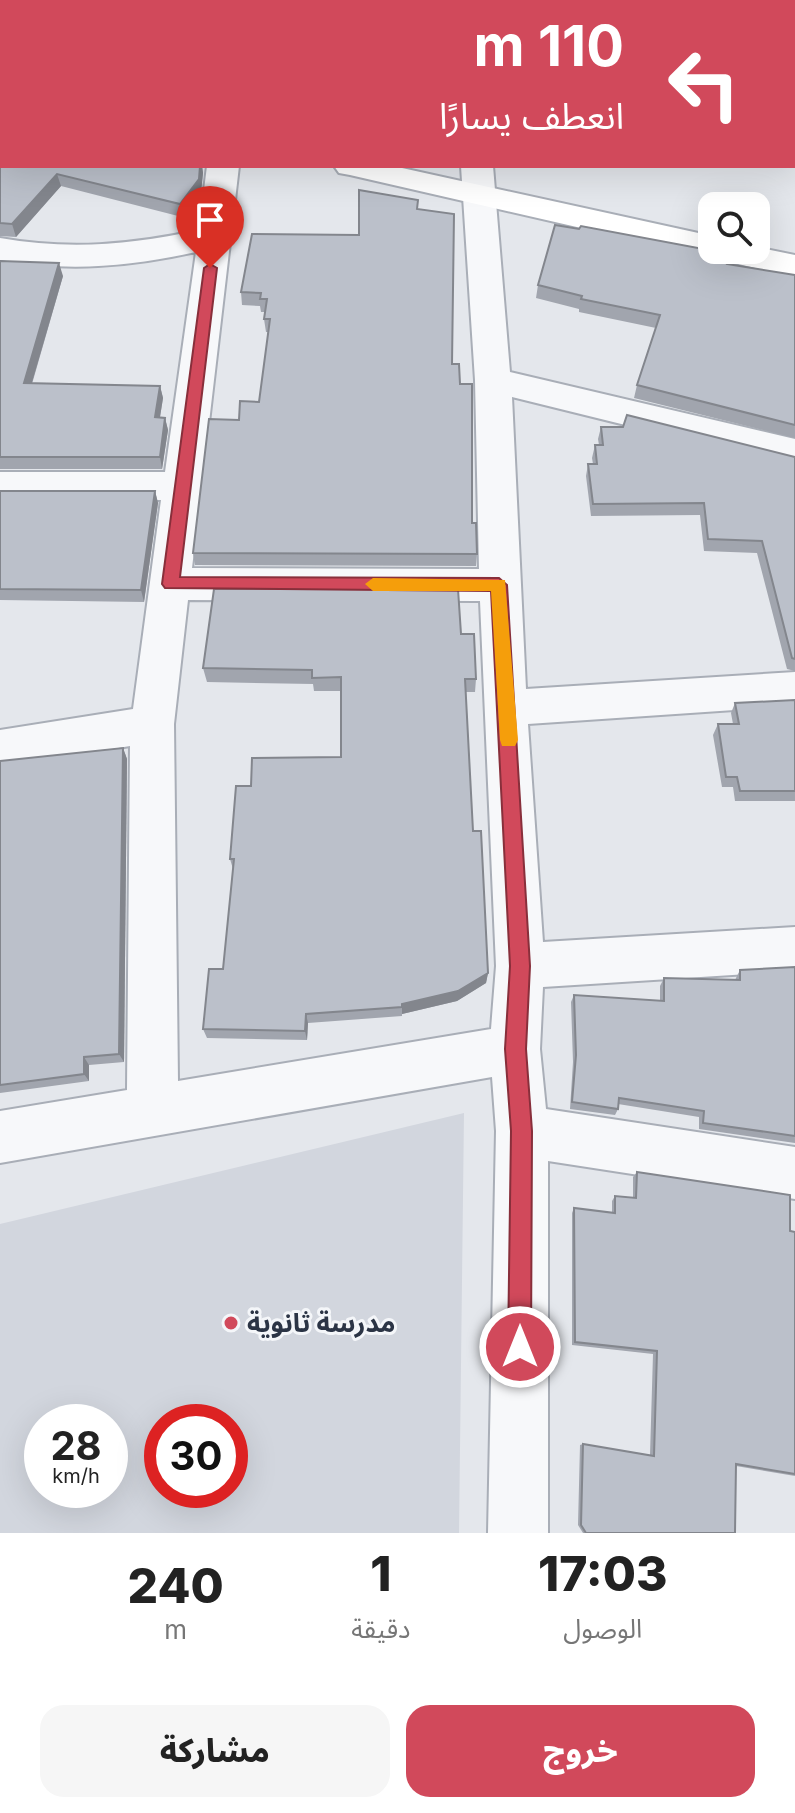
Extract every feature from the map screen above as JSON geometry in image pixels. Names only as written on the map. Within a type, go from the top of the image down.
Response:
[{"type":"street","points":[[153,1109],[152,724],[223,168]]},
{"type":"street","points":[[367,168],[478,181],[698,243]]},
{"type":"street","points":[[478,181],[493,380],[499,585],[520,966],[515,1049],[522,1131],[518,1533]]},
{"type":"street","points":[[0,249],[38,257],[135,256],[214,237]]},
{"type":"street","points":[[770,260],[795,266]]},
{"type":"street","points":[[493,380],[795,453]]},
{"type":"street","points":[[0,486],[183,486]]},
{"type":"street","points":[[171,584],[499,585]]},
{"type":"street","points":[[507,708],[795,689]]},
{"type":"street","points":[[0,749],[152,724]]},
{"type":"street","points":[[520,966],[795,949]]},
{"type":"street","points":[[0,1137],[515,1049]]},
{"type":"street","points":[[522,1131],[795,1173]]},
{"type":"shaded area","name":"مدرسة ثانوية","points":[[464,1113],[459,1533],[0,1533],[0,1224]]},
{"type":"building","points":[[0,168],[200,168],[199,179],[180,204],[57,174],[12,224],[0,223]]},
{"type":"building","points":[[359,190],[418,200],[417,209],[454,214],[452,364],[459,364],[460,384],[472,384],[472,523],[476,523],[477,554],[193,553],[209,419],[239,420],[240,401],[259,402],[270,319],[264,319],[267,299],[260,299],[261,293],[241,292],[252,234],[359,235]]},
{"type":"building","points":[[555,225],[579,229],[581,226],[698,248],[698,264],[727,264],[795,275],[795,425],[637,385],[660,315],[581,299],[582,296],[538,285]]},
{"type":"building","points":[[0,261],[59,263],[24,383],[160,386],[155,417],[165,418],[160,457],[0,457]]},
{"type":"building","points":[[627,415],[795,457],[795,659],[792,658],[762,541],[708,539],[704,503],[593,504],[588,464],[597,464],[595,445],[603,445],[601,427],[623,427]]},
{"type":"building","points":[[0,491],[155,491],[141,590],[0,589]]},
{"type":"building","points":[[214,589],[458,589],[461,634],[474,634],[476,679],[465,679],[473,831],[481,831],[488,973],[458,991],[402,1004],[402,1007],[306,1014],[305,1031],[203,1029],[209,969],[223,969],[234,859],[230,859],[236,786],[251,786],[252,758],[341,757],[341,677],[312,678],[312,670],[203,668]]},
{"type":"building","points":[[795,700],[795,791],[740,791],[737,777],[726,777],[718,724],[739,724],[735,703]]},
{"type":"building","points":[[123,748],[119,1054],[84,1057],[84,1074],[0,1085],[0,761]]},
{"type":"building","points":[[795,967],[795,1136],[703,1123],[704,1111],[619,1098],[618,1109],[572,1102],[576,1055],[574,995],[664,1001],[664,978],[740,980],[740,970]]},
{"type":"building","points":[[637,1172],[790,1195],[790,1231],[795,1232],[795,1474],[736,1464],[735,1533],[586,1533],[581,1525],[583,1444],[654,1456],[657,1351],[575,1342],[574,1208],[615,1213],[615,1196],[636,1198]]},
{"type":"slow traffic","points":[[373,584],[499,585],[509,740]]},
{"type":"place","name":"مدرسة ثانوية","points":[[231,1323]]},
{"type":"route","points":[[210,268],[171,584],[499,585],[520,966],[515,1049],[522,1131],[520,1347]]}]
